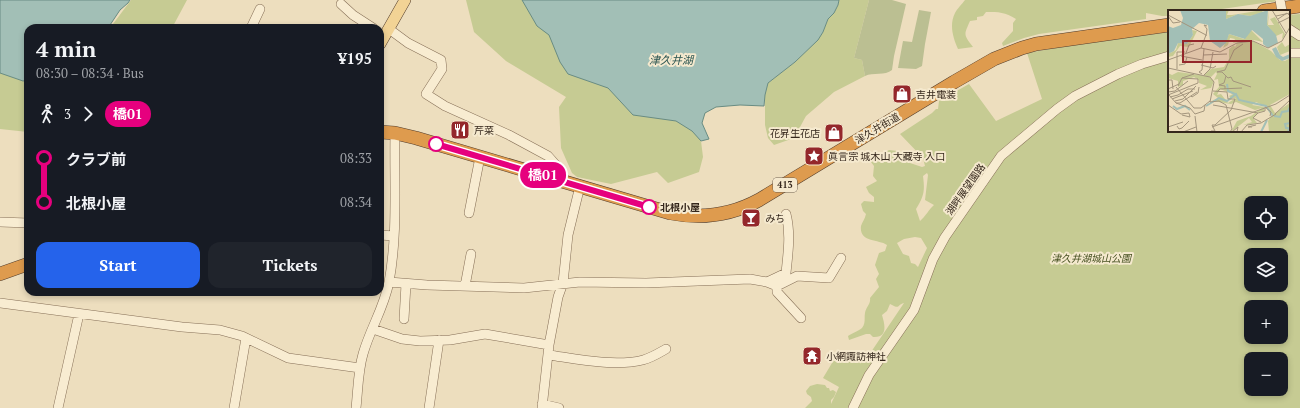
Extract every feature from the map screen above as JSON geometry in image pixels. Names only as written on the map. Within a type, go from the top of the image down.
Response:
[{"type":"highway","points":[[1271,10],[1300,6]]},
{"type":"highway","name":"津久井街道","points":[[384,132],[395,133],[681,215],[704,217],[728,213],[759,200],[954,82],[1008,54],[1036,44],[1168,25]]},
{"type":"highway","points":[[0,274],[24,265]]},
{"type":"main road","points":[[384,35],[405,0]]},
{"type":"street","points":[[1280,0],[1282,10]]},
{"type":"street","points":[[341,4],[366,24]]},
{"type":"street","points":[[253,24],[260,9]]},
{"type":"street","points":[[1290,30],[1300,36]]},
{"type":"street","points":[[384,35],[408,43],[441,60],[442,69],[426,94],[445,106],[509,135],[548,156],[556,166],[555,179]]},
{"type":"street","name":"湖畔展望園路","points":[[853,408],[869,375],[914,310],[933,259],[945,237],[982,182],[1006,152],[1057,109],[1075,96],[1118,74],[1142,64],[1168,56]]},
{"type":"street","points":[[356,408],[363,354],[383,306],[389,281],[394,236],[396,178],[395,133]]},
{"type":"street","points":[[469,212],[480,157]]},
{"type":"street","points":[[559,408],[542,406],[549,355],[549,344],[558,297],[563,283],[568,234],[580,186]]},
{"type":"street","points":[[767,282],[786,273],[790,238],[786,214]]},
{"type":"street","points":[[0,222],[24,223]]},
{"type":"street","points":[[384,235],[394,236]]},
{"type":"street","points":[[465,286],[471,254]]},
{"type":"street","points":[[384,279],[406,284],[524,288],[543,287],[563,283],[646,283],[750,279],[767,282],[777,286],[797,276],[829,278],[841,258]]},
{"type":"street","points":[[404,319],[406,284]]},
{"type":"street","points":[[777,286],[777,292],[801,318]]},
{"type":"street","points":[[0,303],[182,327],[220,330],[246,338],[288,358],[360,368]]},
{"type":"street","points":[[58,408],[79,314]]},
{"type":"street","points":[[373,329],[402,338],[420,341],[450,340],[485,334],[549,344]]},
{"type":"street","points":[[234,408],[246,338]]},
{"type":"street","points":[[429,408],[438,340]]},
{"type":"street","points":[[549,355],[583,360],[619,362],[644,360],[666,349]]},
{"type":"green space","points":[[131,0],[187,0],[174,24],[113,24]]},
{"type":"green space","points":[[466,0],[524,0],[551,36],[610,88],[678,121],[694,132],[701,141],[703,157],[699,172],[668,183],[657,172],[611,184],[577,177],[572,173],[561,148],[559,107],[566,97],[506,61],[474,32]]},
{"type":"green space","points":[[839,0],[869,0],[854,58],[862,60],[865,76],[834,92],[806,116],[794,138],[774,145],[768,138],[765,125],[765,95],[768,83],[795,62],[818,39],[823,32],[828,19],[834,13]]},
{"type":"green space","points":[[869,0],[892,0],[906,4],[892,70],[886,73],[865,76],[862,60],[854,58]]},
{"type":"green space","points":[[965,0],[1285,0],[1215,10],[1168,10],[1168,16],[1146,13],[1146,19],[1039,34],[1003,46],[1002,43],[1013,31],[1013,23],[1016,19],[1002,13],[986,12],[983,16],[977,17],[977,20],[970,21],[967,29],[966,37],[973,47],[958,49],[953,36],[952,27],[953,18],[956,11]]},
{"type":"green space","points":[[919,10],[931,12],[922,66],[916,69],[898,68],[903,41],[912,42]]},
{"type":"green space","name":"津久井湖城山公園","points":[[1300,14],[1300,408],[805,408],[812,401],[811,397],[806,391],[810,386],[817,384],[825,385],[830,391],[833,390],[836,392],[831,400],[831,404],[839,387],[823,378],[838,353],[847,361],[850,358],[856,363],[867,358],[904,303],[897,307],[890,304],[887,311],[882,315],[884,330],[881,335],[878,337],[873,337],[870,334],[866,334],[849,340],[848,336],[861,329],[863,326],[866,309],[870,302],[870,298],[879,287],[876,279],[879,274],[875,265],[879,253],[885,251],[887,245],[866,238],[861,231],[861,226],[866,214],[863,211],[861,204],[864,201],[874,202],[874,197],[869,193],[866,187],[877,181],[873,176],[874,166],[871,162],[873,153],[883,154],[889,150],[897,151],[899,155],[906,157],[910,163],[922,167],[925,166],[923,158],[900,134],[938,109],[939,101],[969,84],[996,121],[1042,99],[1027,53],[1168,32],[1168,132],[1290,132],[1290,15]],"holes":[[[927,173],[925,200],[934,205],[920,221],[916,209],[923,193],[923,176]],[[915,237],[921,238],[927,248],[918,267],[911,263],[909,256],[903,254],[897,243],[904,239]]]},
{"type":"green space","points":[[0,72],[24,81],[24,132],[0,129]]},
{"type":"water","points":[[0,0],[130,0],[120,10],[111,24],[24,24],[24,81],[0,73]]},
{"type":"water","name":"津久井湖","points":[[522,0],[839,0],[834,13],[828,19],[818,40],[795,62],[768,83],[764,106],[740,105],[716,107],[705,113],[702,123],[709,139],[701,141],[692,131],[676,121],[633,115],[608,88],[568,74],[560,62],[549,35],[537,26]]},
{"type":"bus line","name":"橋01","points":[[436,144],[649,207]]},
{"type":"place","name":"吉井電装","points":[[902,94]]},
{"type":"place","name":"芹菜","points":[[460,130]]},
{"type":"place","name":"花昇生花店","points":[[834,133]]},
{"type":"place","name":"眞言宗 城木山 大藏寺 入口","points":[[814,156]]},
{"type":"place","name":"北根小屋","points":[[649,207]]},
{"type":"place","name":"みち","points":[[751,218]]},
{"type":"place","name":"小網諏訪神社","points":[[812,356]]}]
